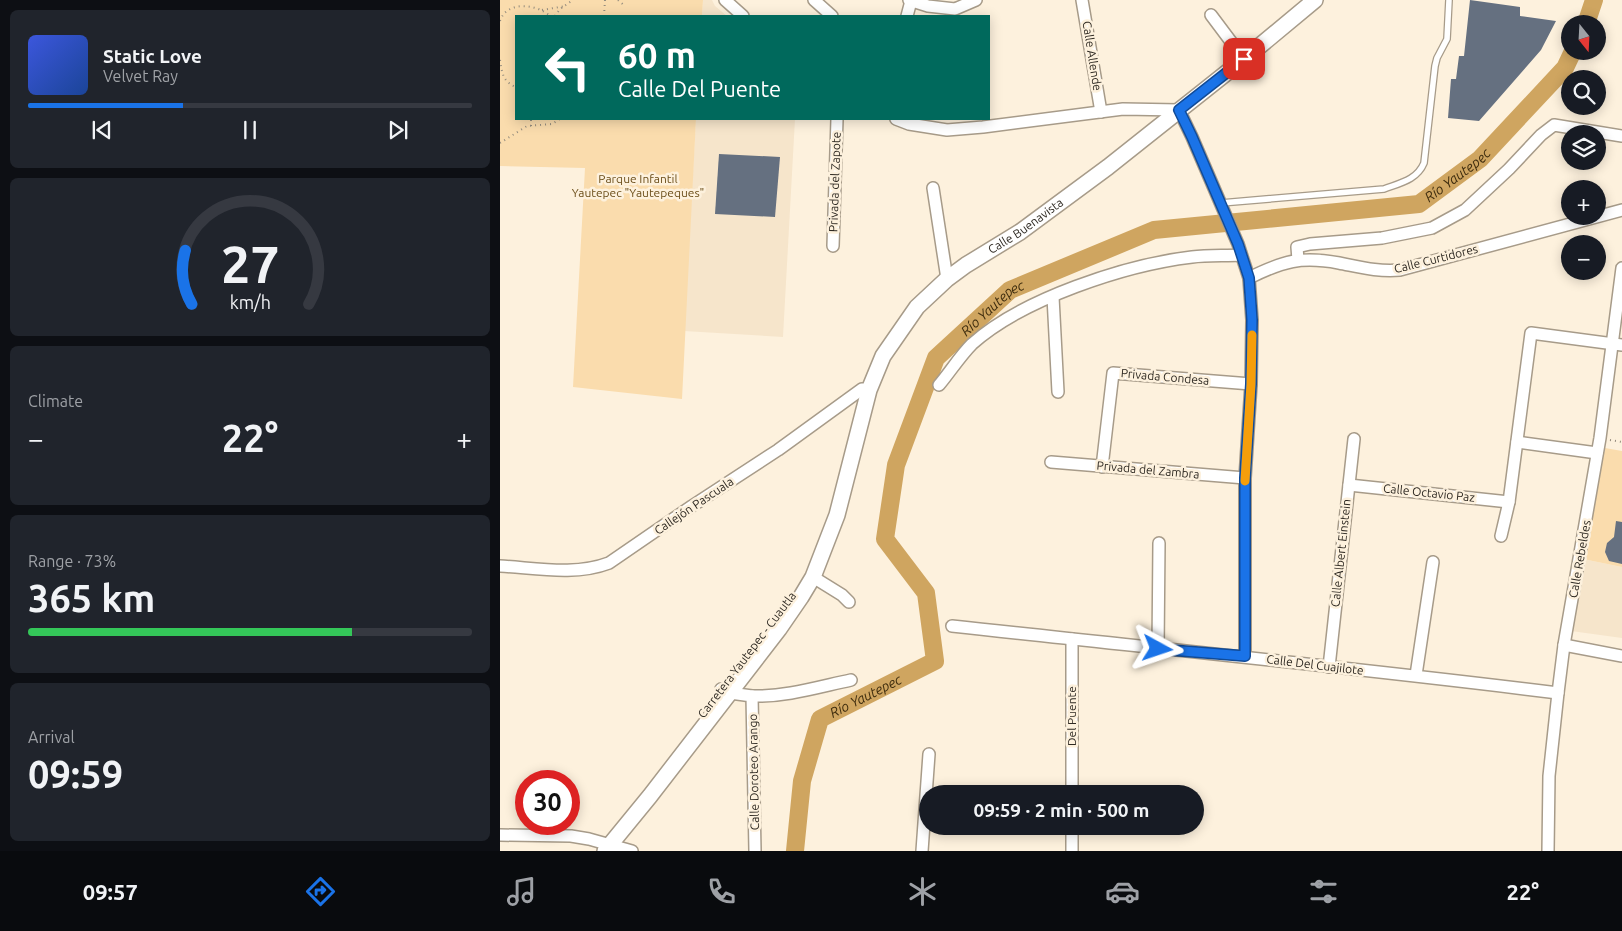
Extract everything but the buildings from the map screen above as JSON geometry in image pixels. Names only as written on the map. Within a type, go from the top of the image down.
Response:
[{"type":"main road","name":"Calle Buenavista","points":[[915,304],[946,275],[1105,162],[1136,145],[1244,59],[1309,2]]},
{"type":"main road","name":"Carretera Yautepec - Cuautla","points":[[798,596],[807,573],[837,515],[866,389],[883,356],[915,304]]},
{"type":"main road","name":"Carretera Yautepec - Cuautla","points":[[604,848],[813,578],[827,536]]},
{"type":"street","points":[[725,0],[742,15]]},
{"type":"street","points":[[814,0],[831,15]]},
{"type":"street","points":[[907,15],[910,0],[928,6],[955,9],[976,0]]},
{"type":"street","name":"Calle Allende","points":[[1082,0],[1101,112]]},
{"type":"street","points":[[1211,15],[1244,59]]},
{"type":"street","points":[[899,120],[909,124],[947,130],[1123,109],[1179,110],[1226,216],[1249,278],[1252,320],[1251,384],[1245,478],[1245,656]]},
{"type":"street","name":"Privada del Zapote","points":[[833,246],[837,120]]},
{"type":"street","points":[[1298,260],[1297,247],[1310,244],[1382,238],[1432,228],[1465,210],[1509,169],[1541,135],[1554,125],[1622,136]]},
{"type":"street","points":[[933,188],[946,275]]},
{"type":"street","name":"Calle Curtidores","points":[[1249,278],[1274,265],[1298,260],[1336,262],[1384,272],[1400,270],[1622,210]]},
{"type":"street","points":[[939,385],[972,344],[1017,312],[1126,270],[1239,250]]},
{"type":"street","name":"Calle Rebeldes","points":[[1548,851],[1549,776],[1564,645],[1617,344],[1622,268]]},
{"type":"street","points":[[1053,297],[1058,392]]},
{"type":"street","points":[[1501,536],[1509,502],[1531,333],[1617,344]]},
{"type":"street","name":"Privada Condesa","points":[[1102,467],[1114,373],[1251,384]]},
{"type":"street","name":"Callejón Pascuala","points":[[500,566],[575,571],[594,569],[609,563],[866,389]]},
{"type":"street","name":"Calle Albert Einstein","points":[[1329,667],[1354,439]]},
{"type":"street","points":[[1517,442],[1598,453]]},
{"type":"street","name":"Privada del Zambra","points":[[1051,462],[1245,478]]},
{"type":"street","name":"Calle Octavio Paz","points":[[1349,485],[1509,502]]},
{"type":"street","points":[[1158,649],[1160,543]]},
{"type":"street","points":[[1416,675],[1433,562]]},
{"type":"street","points":[[813,578],[842,595],[848,602]]},
{"type":"street","name":"Calle Del Cuajilote","points":[[952,626],[1158,649],[1245,656],[1558,693]]},
{"type":"street","name":"Del Puente","points":[[1072,639],[1072,785]]},
{"type":"street","points":[[1564,645],[1622,656]]},
{"type":"street","points":[[752,696],[788,694],[851,680]]},
{"type":"street","name":"Calle Doroteo Arango","points":[[725,691],[752,696],[755,851]]},
{"type":"street","points":[[922,851],[929,754]]},
{"type":"street","points":[[500,835],[571,836],[604,848],[632,851]]},
{"type":"street","points":[[1072,835],[1072,851]]},
{"type":"lane","points":[[1220,203],[1384,189],[1409,180],[1420,172],[1424,163],[1435,66],[1447,38],[1449,0]]},
{"type":"path","points":[[556,15],[573,0]]},
{"type":"path","points":[[604,15],[605,0]]},
{"type":"path","points":[[618,0],[625,6]]},
{"type":"path","points":[[500,20],[506,10],[515,6],[542,10],[549,15]]},
{"type":"path","points":[[542,10],[566,6]]},
{"type":"path","points":[[500,60],[503,75],[507,82],[515,86]]},
{"type":"path","points":[[531,120],[531,126]]},
{"type":"path","points":[[500,143],[527,126],[552,124],[558,120]]},
{"type":"shaded area","points":[[703,0],[712,0],[715,6],[726,15],[702,15]]},
{"type":"shaded area","points":[[696,120],[795,120],[783,337],[684,331]]},
{"type":"shaded area","points":[[1583,559],[1622,567],[1622,638],[1571,631]]},
{"type":"green space","name":"Parque Infantil Yautepec \"Yautepeques\"","points":[[500,0],[703,0],[702,15],[515,15],[515,120],[696,120],[682,399],[573,387],[585,168],[500,166]]},
{"type":"green space","points":[[1605,448],[1622,451],[1622,567],[1583,559]]},
{"type":"waterway","name":"Río Yautepec","points":[[1589,15],[1594,0]]},
{"type":"waterway","name":"Río Yautepec","points":[[795,851],[802,781],[820,719],[935,661],[926,593],[885,539],[896,465],[936,358],[1010,290],[1154,230],[1419,204],[1480,159],[1565,68],[1569,60]]},
{"type":"slow traffic","points":[[1245,481],[1252,335]]},
{"type":"route","points":[[1158,649],[1245,656],[1245,478],[1251,384],[1252,320],[1249,278],[1238,244],[1179,110],[1244,59]]}]
